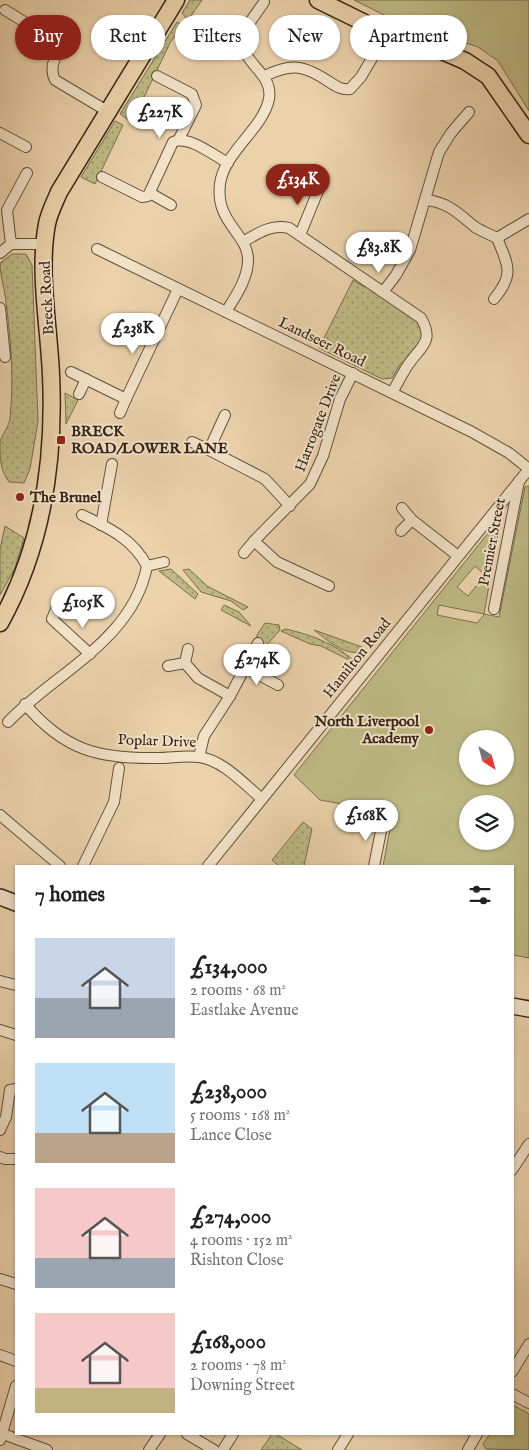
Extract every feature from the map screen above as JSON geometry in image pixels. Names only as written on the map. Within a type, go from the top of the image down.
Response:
[{"type":"main road","name":"Breck Road","points":[[0,623],[21,582],[35,545],[46,496],[52,420],[45,244],[47,222],[58,192],[176,0]]},
{"type":"main road","points":[[329,2],[373,27],[426,44],[465,60],[488,76],[529,136]]},
{"type":"street","points":[[256,15],[264,2]]},
{"type":"street","points":[[5,10],[15,16]]},
{"type":"street","points":[[53,60],[50,72],[55,80],[107,111]]},
{"type":"street","points":[[226,312],[242,285],[247,268],[247,250],[226,219],[219,199],[222,174],[266,106],[269,91],[265,76],[250,60]]},
{"type":"street","points":[[265,76],[286,67],[303,68],[316,73],[339,88],[350,89],[360,78],[371,60]]},
{"type":"street","points":[[157,76],[192,94],[196,105],[179,140]]},
{"type":"street","points":[[383,292],[396,275],[410,250],[439,152],[451,133],[469,112]]},
{"type":"street","points":[[0,133],[26,147]]},
{"type":"street","points":[[102,176],[142,198],[148,196],[173,142],[179,140],[188,142],[228,163]]},
{"type":"street","points":[[11,244],[7,210],[26,173]]},
{"type":"street","points":[[300,235],[320,186]]},
{"type":"street","points":[[150,193],[171,204]]},
{"type":"street","points":[[426,200],[441,203],[456,210],[473,226],[497,238],[509,272],[506,284],[494,299]]},
{"type":"street","points":[[497,238],[529,219]]},
{"type":"street","points":[[243,242],[275,226],[289,228],[421,318],[427,332],[425,345],[408,366],[392,393]]},
{"type":"street","points":[[0,253],[11,244],[45,244]]},
{"type":"street","name":"Landseer Road","points":[[97,249],[493,443],[529,469]]},
{"type":"street","points":[[120,413],[178,289]]},
{"type":"street","points":[[0,308],[5,357]]},
{"type":"street","points":[[71,372],[126,399]]},
{"type":"street","name":"Harrogate Drive","points":[[244,553],[310,484],[318,470],[340,399],[353,373]]},
{"type":"street","points":[[78,394],[86,379]]},
{"type":"street","points":[[209,450],[225,415]]},
{"type":"street","points":[[192,442],[265,479],[290,506]]},
{"type":"street","points":[[102,525],[112,464]]},
{"type":"street","name":"Hamilton Road","points":[[209,865],[529,469]]},
{"type":"street","name":"Premier Street","points":[[494,609],[519,480]]},
{"type":"street","points":[[402,508],[412,520],[458,556]]},
{"type":"street","points":[[8,722],[25,704],[90,654],[131,606],[145,577],[147,566],[135,546],[82,515]]},
{"type":"street","points":[[401,531],[412,520]]},
{"type":"street","points":[[254,541],[277,562],[329,586]]},
{"type":"street","points":[[147,566],[164,562]]},
{"type":"street","points":[[57,607],[52,619],[90,654]]},
{"type":"street","points":[[199,757],[204,736],[230,696],[258,643]]},
{"type":"street","points":[[185,663],[188,649]]},
{"type":"street","points":[[185,663],[198,678],[230,696]]},
{"type":"street","points":[[168,666],[185,663]]},
{"type":"street","points":[[246,668],[278,685]]},
{"type":"street","name":"Poplar Drive","points":[[25,704],[53,734],[65,741],[92,751],[138,758],[199,757],[218,763],[262,799]]},
{"type":"street","points":[[83,865],[114,802],[119,768]]},
{"type":"street","points":[[0,815],[59,865]]},
{"type":"street","points":[[353,821],[382,826],[374,865]]},
{"type":"street","points":[[0,897],[15,903]]},
{"type":"street","points":[[0,981],[15,985]]},
{"type":"street","points":[[514,1006],[529,1009]]},
{"type":"street","points":[[0,1030],[15,1035]]},
{"type":"street","points":[[0,1130],[6,1117],[10,1090],[15,1089]]},
{"type":"street","points":[[514,1167],[529,1144]]},
{"type":"street","points":[[0,1157],[5,1160],[15,1160]]},
{"type":"street","points":[[0,1279],[15,1284]]},
{"type":"street","points":[[514,1369],[529,1344]]},
{"type":"street","points":[[0,1355],[15,1361]]},
{"type":"street","points":[[15,1389],[1,1435],[48,1450]]},
{"type":"street","points":[[514,1395],[529,1402]]},
{"type":"street","points":[[149,1450],[159,1435]]},
{"type":"street","points":[[189,1435],[214,1450]]},
{"type":"street","points":[[223,1450],[232,1435]]},
{"type":"street","points":[[338,1450],[347,1435]]},
{"type":"street","points":[[468,1450],[476,1435]]},
{"type":"shaded area","points":[[190,0],[202,0],[192,15],[184,15],[182,13]]},
{"type":"shaded area","points":[[354,0],[529,0],[529,111],[498,61],[478,47],[467,43],[467,15],[384,15]]},
{"type":"shaded area","points":[[175,25],[175,36],[165,53],[165,41]]},
{"type":"shaded area","points":[[153,60],[162,60],[132,122],[120,114]]},
{"type":"shaded area","points":[[115,121],[123,125],[95,184],[81,177]]},
{"type":"shaded area","points":[[12,254],[26,254],[32,265],[38,421],[30,469],[24,483],[9,482],[2,468],[0,453],[0,442],[10,418],[12,375],[9,331],[0,263]]},
{"type":"shaded area","points":[[353,280],[364,287],[366,285],[417,320],[422,330],[422,339],[405,362],[401,363],[392,378],[382,379],[319,348]]},
{"type":"shaded area","points":[[65,393],[78,400],[66,424]]},
{"type":"shaded area","name":"North Liverpool Academy","points":[[529,486],[529,958],[514,955],[514,865],[383,865],[393,813],[320,800],[294,775],[501,517],[484,614],[499,617],[525,487]],"holes":[[[475,566],[485,575],[468,596],[457,587]],[[439,605],[484,615],[477,623],[437,615]]]},
{"type":"shaded area","points":[[5,526],[24,538],[15,568],[0,595],[0,549]]},
{"type":"shaded area","points":[[171,569],[198,594],[195,599],[159,571]]},
{"type":"shaded area","points":[[189,569],[207,586],[248,607],[243,610],[231,601],[201,592],[183,570]]},
{"type":"shaded area","points":[[224,605],[239,612],[251,626],[221,610]]},
{"type":"shaded area","points":[[265,623],[279,625],[280,630],[255,658],[257,635]]},
{"type":"shaded area","points":[[286,629],[306,634],[333,646],[357,664],[321,646],[310,644],[281,631]]},
{"type":"shaded area","points":[[314,630],[362,647],[358,652],[346,651],[334,645]]},
{"type":"shaded area","points":[[303,822],[312,829],[304,865],[278,865],[272,860]]},
{"type":"shaded area","points":[[514,1406],[529,1414],[529,1450],[486,1449],[483,1444],[489,1435],[514,1435]]},
{"type":"shaded area","points":[[271,1435],[278,1435],[302,1450],[261,1450]]},
{"type":"place","name":"BRECK ROAD/LOWER LANE","points":[[61,440]]},
{"type":"place","name":"The Brunel","points":[[20,497]]},
{"type":"place","name":"North Liverpool Academy","points":[[429,730]]}]
